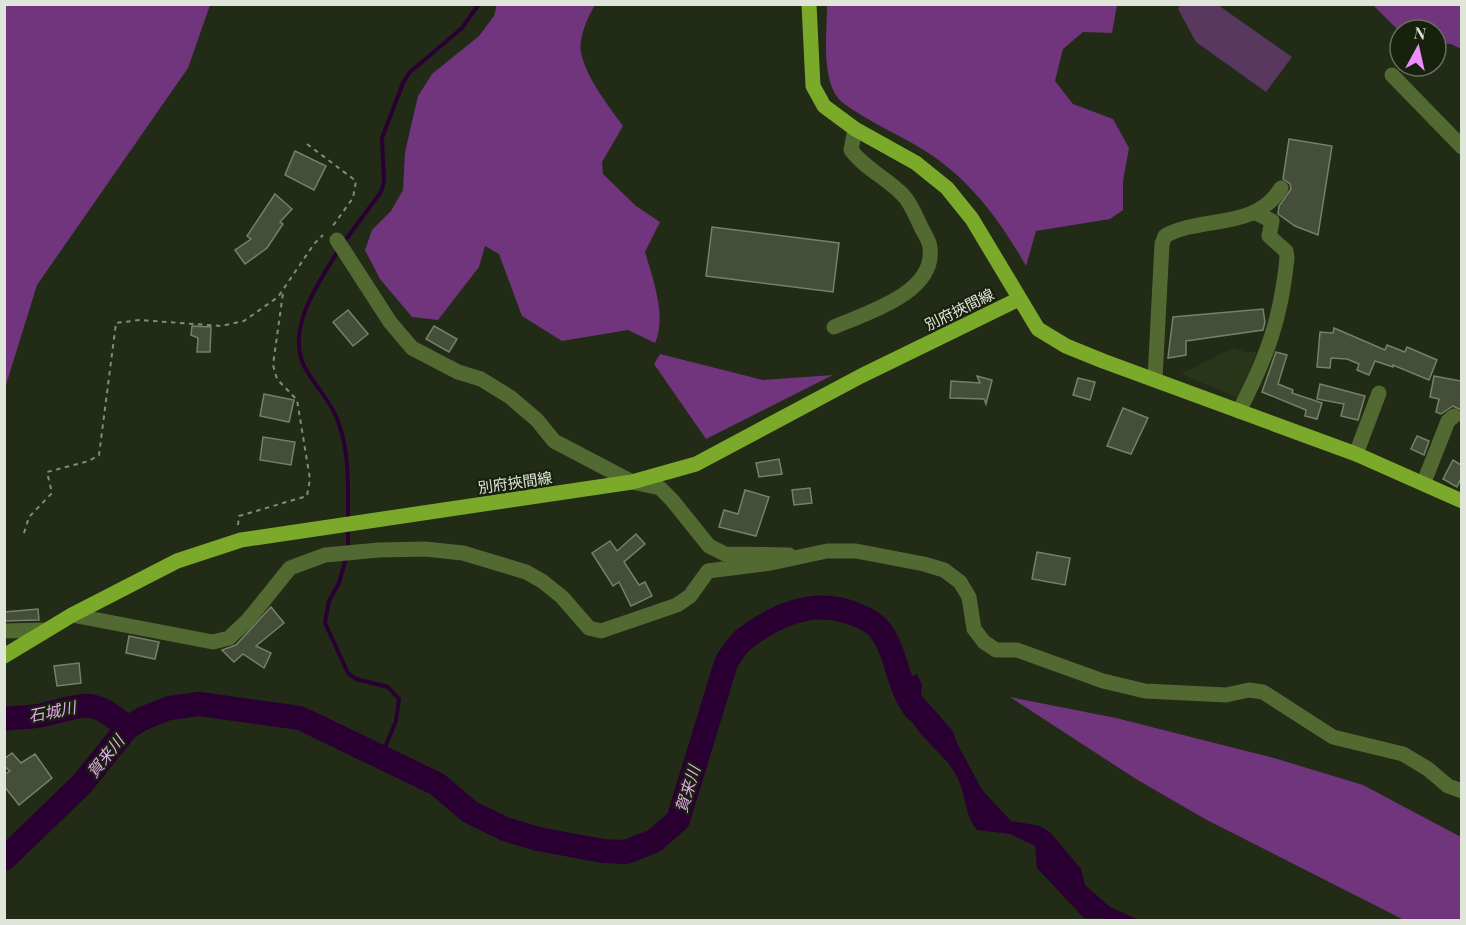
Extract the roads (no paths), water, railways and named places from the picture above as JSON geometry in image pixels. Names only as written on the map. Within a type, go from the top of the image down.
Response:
[{"type":"main road","name":"別府挾間線","points":[[809,4],[813,86],[824,106],[855,129],[916,163],[947,188],[972,219],[1038,329],[1066,346],[1356,454],[1424,482],[1461,501]]},
{"type":"main road","name":"別府挾間線","points":[[4,656],[72,615],[177,561],[241,540],[632,482],[696,464],[861,376],[1019,299]]},
{"type":"street","points":[[1395,78],[1461,147]]},
{"type":"street","points":[[834,327],[906,293],[920,284],[929,268],[931,247],[906,197],[890,181],[859,161],[851,150],[855,129]]},
{"type":"street","points":[[1155,379],[1162,244],[1165,236],[1254,212],[1267,205],[1281,188]]},
{"type":"street","points":[[1239,411],[1269,351],[1282,294],[1287,258],[1286,251],[1269,236],[1272,221],[1254,212]]},
{"type":"street","points":[[337,240],[390,322],[412,348],[458,372],[481,379],[510,397],[537,420],[554,441],[632,482],[660,488],[709,546],[725,554],[770,553],[799,556]]},
{"type":"street","points":[[1356,454],[1379,393]]},
{"type":"street","points":[[1424,482],[1448,421],[1454,416]]},
{"type":"street","points":[[72,615],[213,642],[229,638],[248,620],[290,568],[325,555],[425,549],[463,553],[526,572],[562,597],[589,628],[601,631],[677,605],[690,596],[708,571],[771,563],[827,551],[856,551],[944,570],[960,582],[969,597],[974,629],[984,642],[996,650],[1017,650],[1103,681],[1145,691],[1226,695],[1249,690],[1263,692],[1334,737],[1403,754],[1428,769],[1448,786],[1461,791]]},
{"type":"street","points":[[4,631],[46,630]]},
{"type":"waterway","points":[[344,242],[381,192],[384,182],[382,138],[403,83],[409,73],[462,28],[479,4]]},
{"type":"waterway","points":[[338,251],[307,306],[299,336],[304,366],[333,409],[341,429],[347,468],[348,520]]},
{"type":"waterway","points":[[348,528],[348,550]]},
{"type":"waterway","points":[[346,558],[339,583],[329,601],[325,623],[348,673],[356,679],[388,687],[399,699],[396,721],[381,757]]},
{"type":"waterway","name":"賀来川","points":[[4,859],[82,784],[127,728],[169,708],[199,704],[300,718],[437,784],[470,812],[505,829],[538,839],[603,851],[626,852],[654,841],[678,820],[726,663],[743,640],[783,616],[812,608],[827,608],[842,610],[870,621],[878,627],[886,639],[905,691],[916,710]]},
{"type":"waterway","name":"石城川","points":[[4,719],[36,716],[90,706],[106,712],[127,728]]}]
